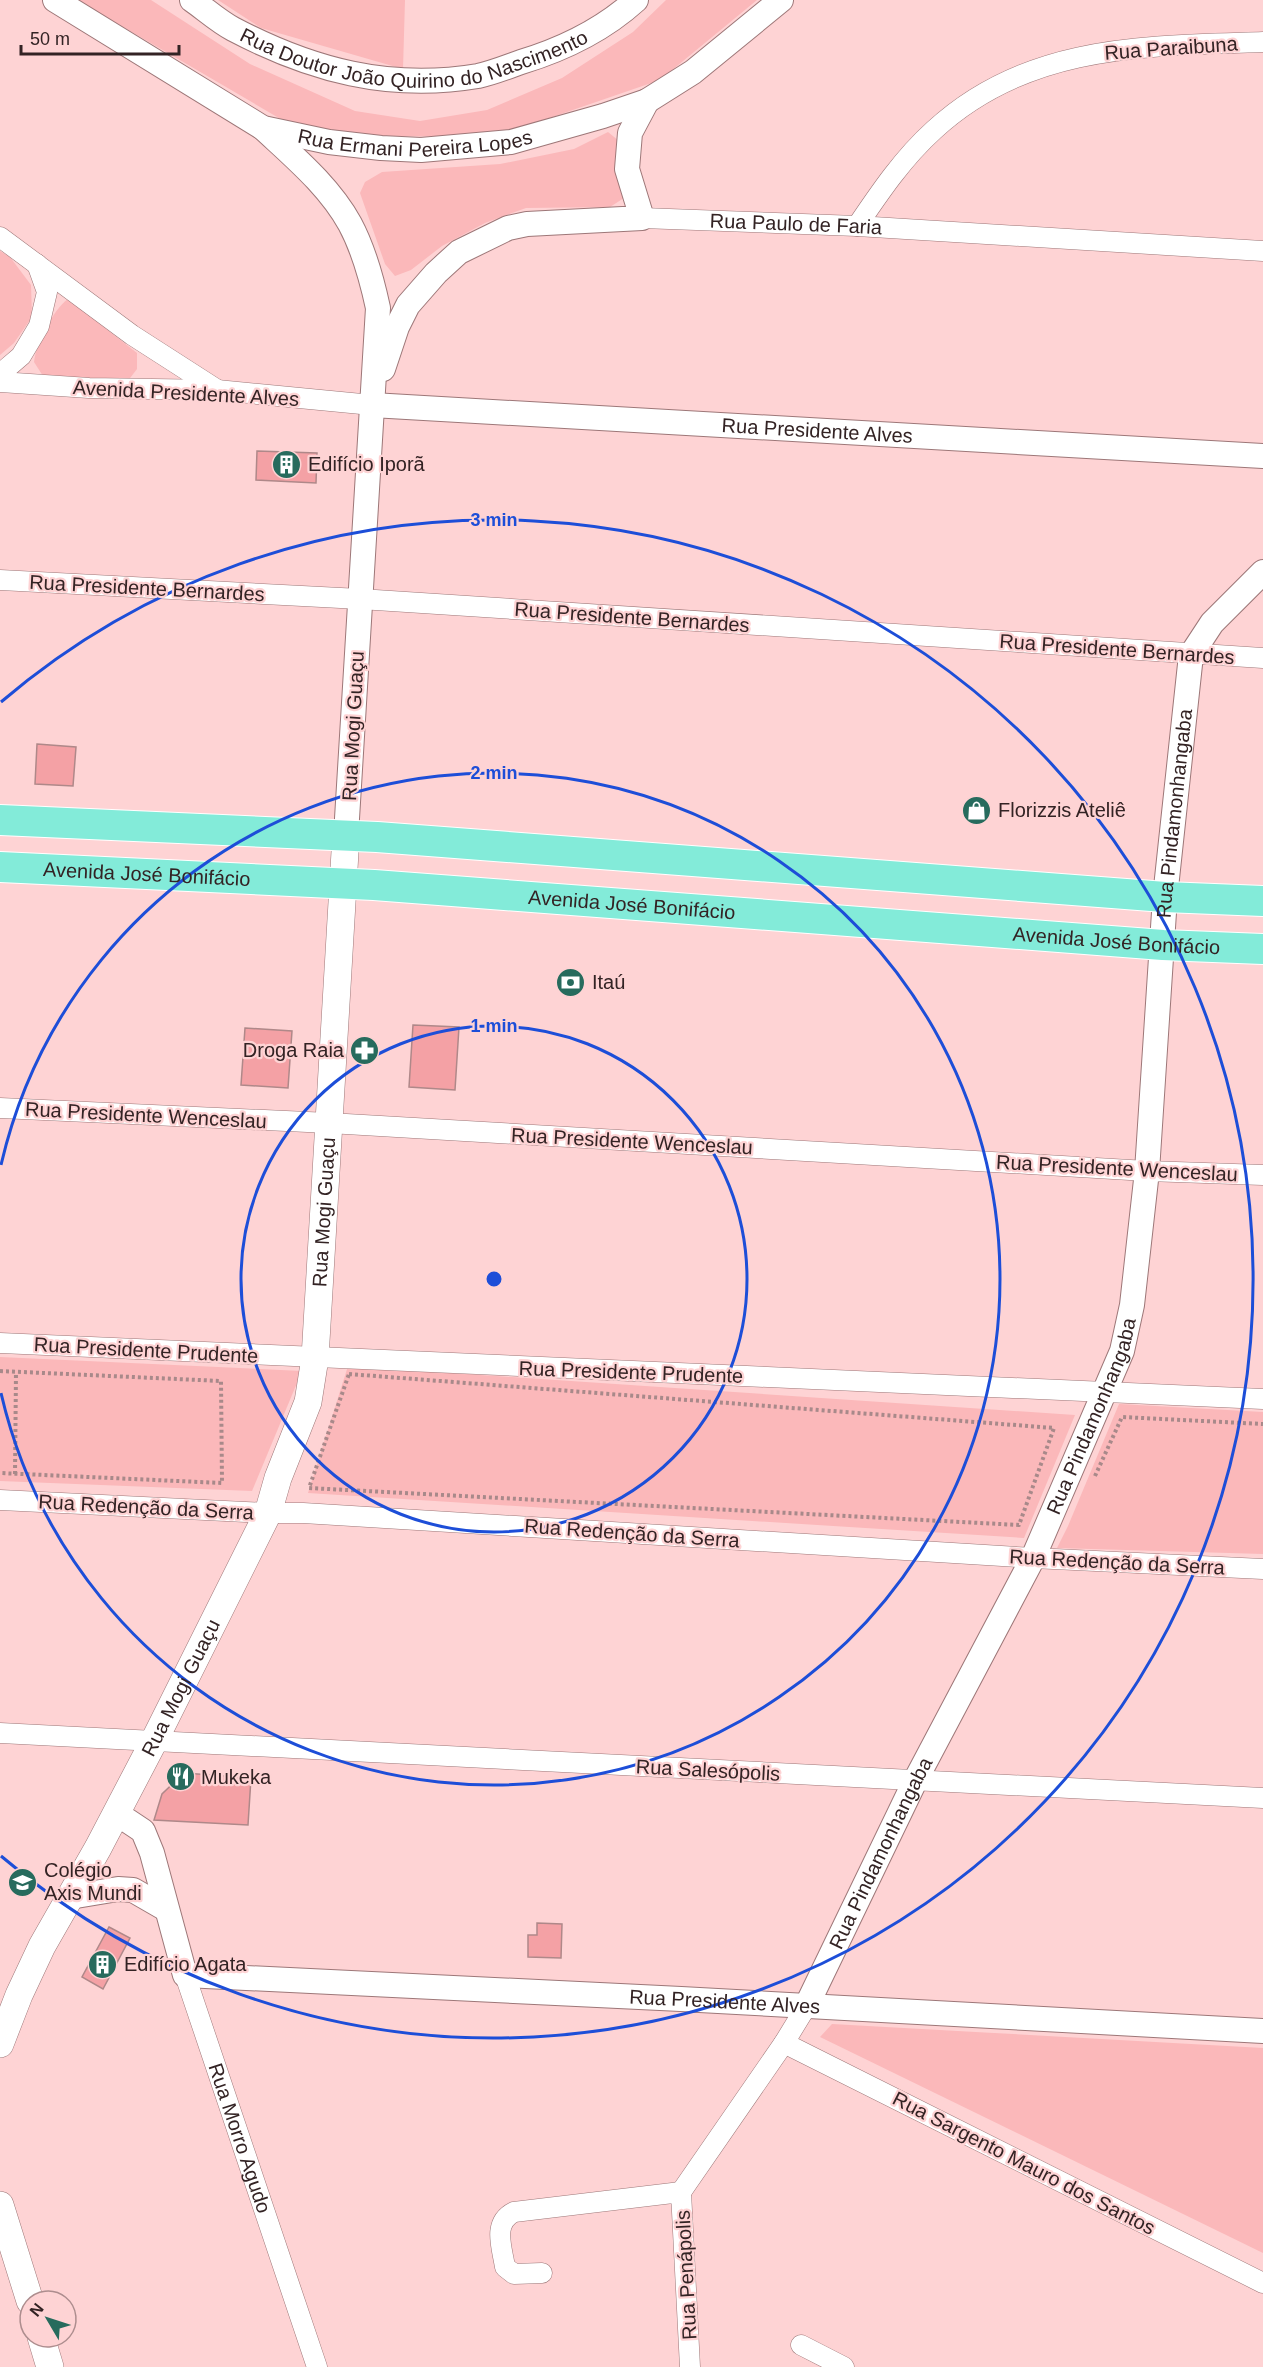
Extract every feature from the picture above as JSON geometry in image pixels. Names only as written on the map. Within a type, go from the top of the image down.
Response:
[{"type":"main road","points":[[0,820],[346,836],[1165,897],[1263,901]]},
{"type":"main road","name":"Rua Mogi Guaçu","points":[[0,2044],[19,1995],[42,1946],[154,1741],[268,1513],[278,1478],[308,1402],[315,1358],[346,836]]},
{"type":"main road","name":"Avenida José Bonifácio","points":[[0,867],[343,883],[1163,945],[1263,949]]},
{"type":"main road","points":[[0,2205],[26,2289]]},
{"type":"main road","points":[[45,2349],[50,2367]]},
{"type":"street","name":"Rua Ermani Pereira Lopes","points":[[55,0],[263,128],[329,142],[421,150],[511,142],[647,101],[693,72],[777,3]]},
{"type":"street","name":"Rua Doutor João Quirino do Nascimento","points":[[192,0],[231,28],[310,64],[353,75],[396,81],[434,81],[480,75],[544,55],[586,37],[623,12],[636,0]]},
{"type":"street","name":"Rua Paraibuna","points":[[858,226],[891,176],[934,129],[991,87],[1030,70],[1095,54],[1156,45],[1263,42]]},
{"type":"street","points":[[642,218],[627,169],[630,133],[647,101]]},
{"type":"street","points":[[263,128],[319,182],[350,224],[372,278],[385,289],[400,294],[417,293]]},
{"type":"street","name":"Rua Paulo de Faria","points":[[372,405],[397,327],[417,293],[459,252],[508,228],[527,224],[642,218],[858,226],[1263,251]]},
{"type":"street","points":[[0,237],[132,335],[217,390]]},
{"type":"street","points":[[0,374],[21,356],[39,326],[46,292],[37,264]]},
{"type":"street","name":"Rua Mogi Guaçu","points":[[346,836],[378,308],[372,278]]},
{"type":"street","name":"Avenida Presidente Alves","points":[[0,382],[89,388],[217,390],[372,405]]},
{"type":"street","name":"Rua Presidente Alves","points":[[372,405],[1263,456]]},
{"type":"street","name":"Rua Pindamonhangaba","points":[[677,2192],[784,2043],[806,2007],[915,1781],[1033,1557],[1122,1351],[1132,1305],[1147,1171],[1165,897],[1191,655],[1212,623],[1263,572]]},
{"type":"street","name":"Rua Presidente Bernardes","points":[[0,580],[360,599],[1263,658]]},
{"type":"street","name":"Rua Presidente Wenceslau","points":[[0,1108],[329,1124],[1147,1171],[1263,1175]]},
{"type":"street","name":"Rua Presidente Prudente","points":[[0,1343],[1263,1400]]},
{"type":"street","name":"Rua Redenção da Serra","points":[[0,1500],[303,1513],[1263,1569]]},
{"type":"street","name":"Rua Salesópolis","points":[[0,1732],[1263,1798]]},
{"type":"street","name":"Rua Morro Agudo","points":[[116,1813],[142,1831],[152,1853],[185,1975],[317,2367]]},
{"type":"street","points":[[70,1898],[118,1889],[133,1890],[166,1909]]},
{"type":"street","name":"Rua Presidente Alves","points":[[185,1975],[1263,2031]]},
{"type":"street","name":"Rua Sargento Mauro dos Santos","points":[[784,2043],[1263,2283]]},
{"type":"street","points":[[542,2272],[514,2274],[505,2267],[499,2231],[506,2216],[514,2212],[677,2192]]},
{"type":"street","name":"Rua Penápolis","points":[[677,2192],[690,2367]]},
{"type":"street","points":[[801,2345],[844,2367]]},
{"type":"path","points":[[0,1371],[221,1381],[222,1483],[0,1473]]},
{"type":"path","points":[[15,1474],[16,1372]]},
{"type":"path","points":[[350,1374],[1054,1428],[1019,1525],[309,1488],[350,1374]]},
{"type":"path","points":[[1093,1481],[1122,1417],[1263,1424]]},
{"type":"shaded area","points":[[77,0],[151,0],[250,64],[355,111],[420,121],[487,110],[562,78],[633,32],[666,0],[757,0],[660,80],[494,137],[308,135]]},
{"type":"shaded area","points":[[218,0],[405,0],[403,69],[261,28]]},
{"type":"shaded area","points":[[608,132],[619,141],[624,198],[610,207],[526,208],[485,223],[442,246],[411,270],[395,276],[385,264],[360,193],[365,182],[382,172],[500,164],[574,149]]},
{"type":"shaded area","points":[[0,251],[10,257],[31,285],[32,317],[14,343],[0,355]]},
{"type":"shaded area","points":[[68,299],[137,353],[137,369],[127,382],[43,376],[34,362],[35,354],[51,319]]},
{"type":"shaded area","points":[[0,1357],[302,1371],[252,1491],[0,1481]]},
{"type":"shaded area","points":[[348,1366],[1075,1415],[1024,1538],[308,1493]]},
{"type":"shaded area","points":[[1119,1404],[1263,1412],[1263,1554],[1057,1548]]},
{"type":"shaded area","points":[[832,2024],[1263,2048],[1263,2253],[820,2037]]},
{"type":"building","name":"Edifício Iporã","points":[[257,451],[317,453],[316,483],[256,480]]},
{"type":"building","points":[[37,744],[76,747],[73,786],[35,784]]},
{"type":"building","points":[[413,1025],[459,1027],[455,1090],[409,1087]]},
{"type":"building","points":[[245,1028],[292,1031],[288,1088],[241,1085]]},
{"type":"building","points":[[184,1773],[251,1778],[248,1825],[154,1820],[162,1794]]},
{"type":"building","points":[[537,1923],[562,1924],[561,1958],[528,1957],[528,1935],[537,1935]]},
{"type":"building","name":"Edifício Agata","points":[[109,1927],[130,1938],[103,1989],[82,1977]]},
{"type":"place","name":"Edifício Iporã","points":[[287,464]]},
{"type":"place","name":"Florizzis Ateliê","points":[[977,810]]},
{"type":"place","name":"Itaú","points":[[571,982]]},
{"type":"place","name":"Droga Raia","points":[[365,1050]]},
{"type":"place","name":"Mukeka","points":[[180,1777]]},
{"type":"place","name":"Colégio Axis Mundi","points":[[23,1882]]},
{"type":"place","name":"Edifício Agata","points":[[103,1964]]}]
